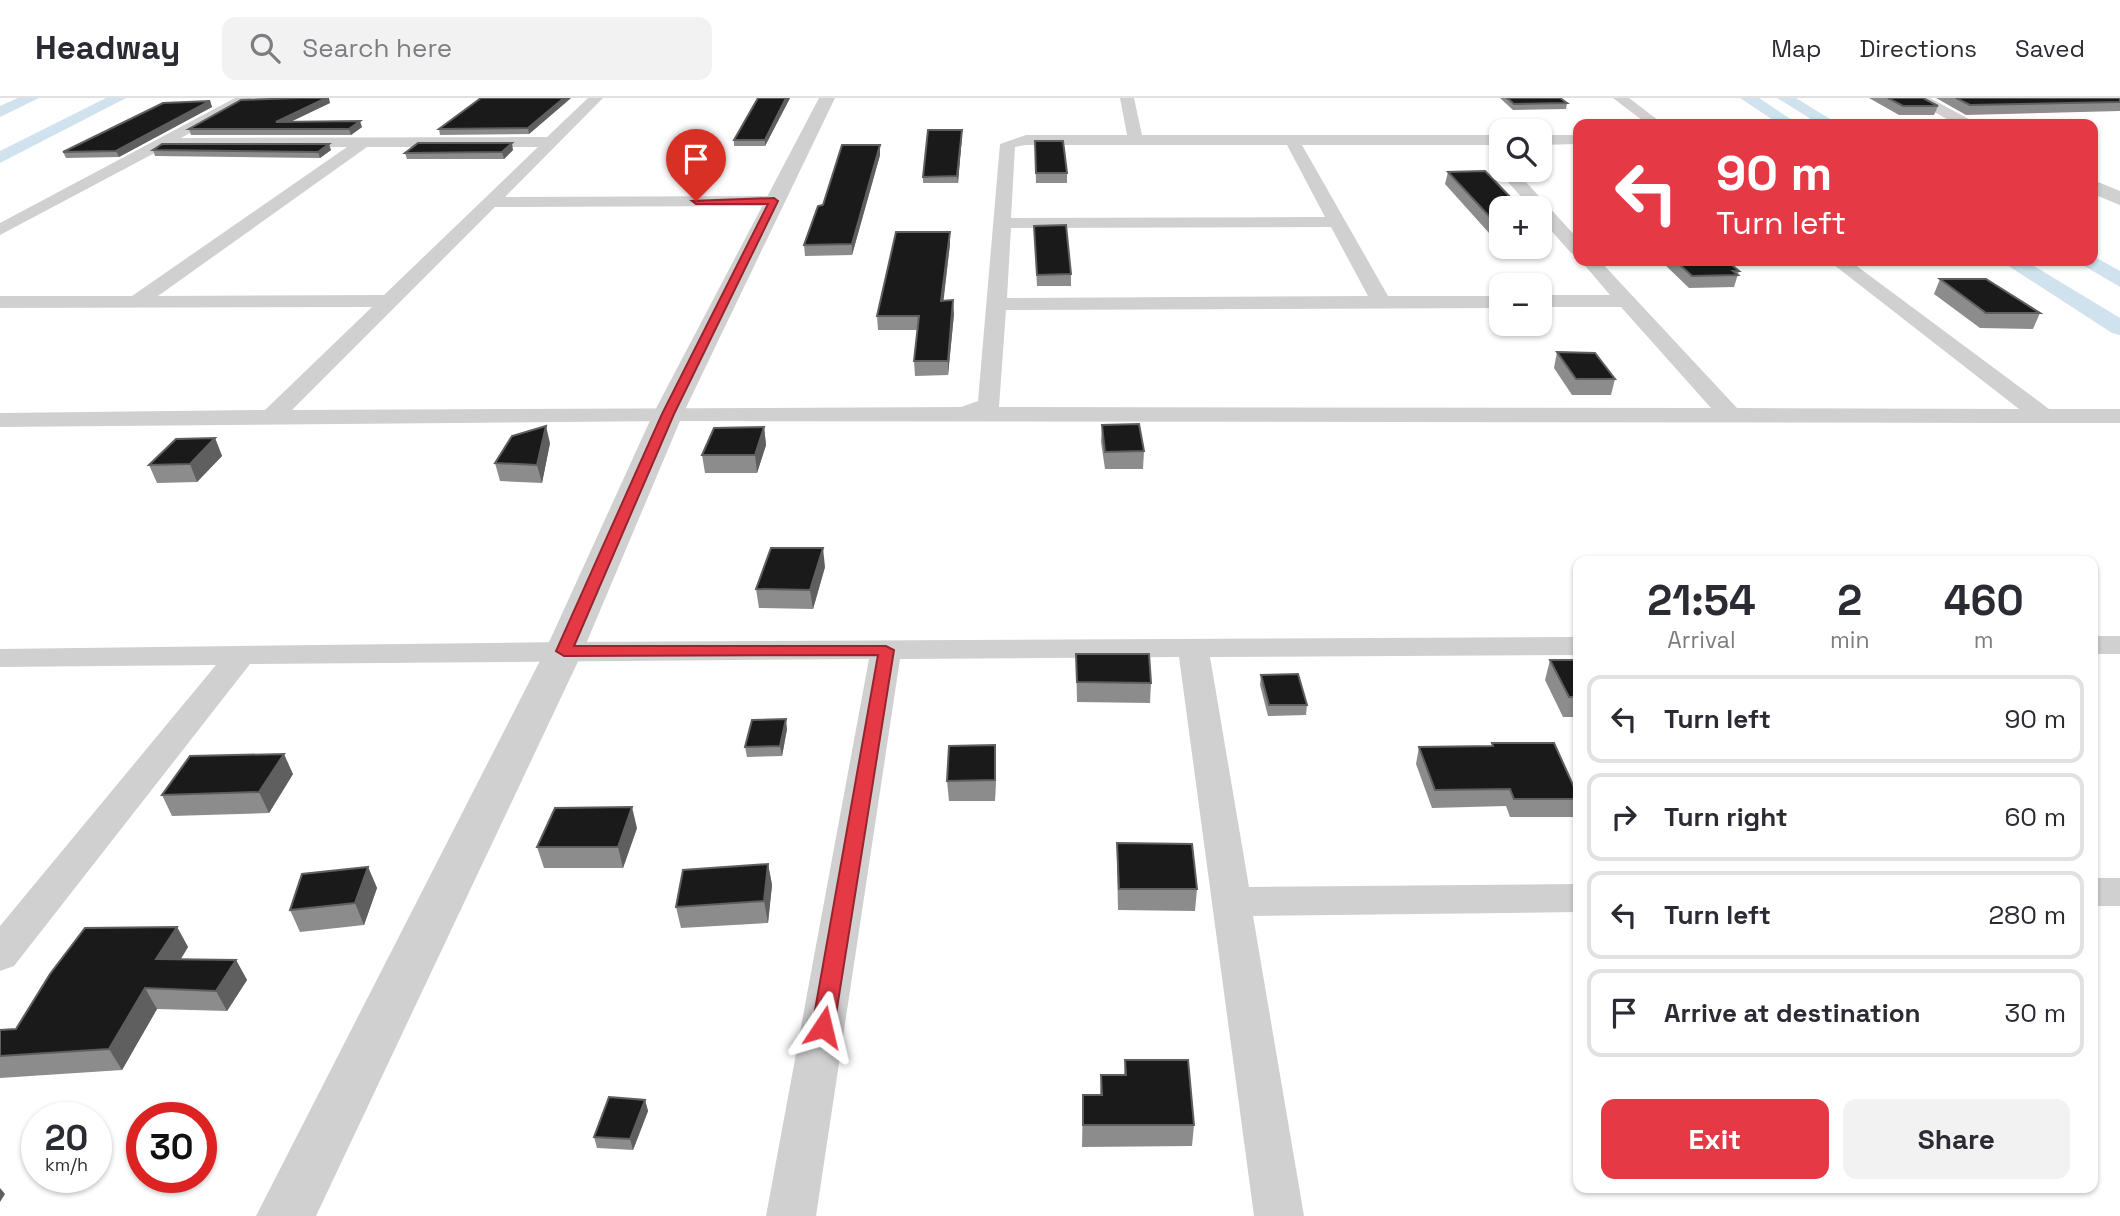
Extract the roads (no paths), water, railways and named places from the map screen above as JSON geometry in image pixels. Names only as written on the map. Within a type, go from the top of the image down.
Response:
[{"type":"street","points":[[0,230],[245,98]]},
{"type":"street","points":[[272,417],[596,98]]},
{"type":"street","points":[[286,1216],[564,651],[668,414],[827,98]]},
{"type":"street","points":[[1127,98],[1135,140]]},
{"type":"street","points":[[1620,98],[1649,119]]},
{"type":"street","points":[[1917,98],[1959,119]]},
{"type":"street","points":[[960,415],[989,405],[1009,144],[1026,140],[1489,140]]},
{"type":"street","points":[[1292,140],[1381,302]]},
{"type":"street","points":[[1479,140],[1489,151]]},
{"type":"street","points":[[1552,140],[1573,140]]},
{"type":"street","points":[[136,302],[364,142]]},
{"type":"street","points":[[159,143],[552,142]]},
{"type":"street","points":[[1517,182],[1573,244]]},
{"type":"street","points":[[2098,188],[2120,199]]},
{"type":"street","points":[[490,202],[774,201]]},
{"type":"street","points":[[1001,223],[1337,222]]},
{"type":"street","points":[[1594,266],[1731,415]]},
{"type":"street","points":[[1845,266],[2044,416]]},
{"type":"street","points":[[0,302],[390,301]]},
{"type":"street","points":[[1552,301],[1626,301]]},
{"type":"street","points":[[996,304],[1489,302]]},
{"type":"street","points":[[0,420],[668,414],[2120,416]]},
{"type":"street","points":[[2098,645],[2120,645]]},
{"type":"street","points":[[0,658],[564,651],[1573,646]]},
{"type":"street","points":[[1193,648],[1229,902],[1279,1216]]},
{"type":"street","points":[[791,1216],[886,650]]},
{"type":"street","points":[[0,955],[242,654]]},
{"type":"street","points":[[2098,892],[2120,891]]},
{"type":"street","points":[[1229,902],[1573,898]]},
{"type":"waterway","points":[[0,112],[31,98]]},
{"type":"waterway","points":[[0,158],[118,98]]},
{"type":"waterway","points":[[1748,98],[1782,119]]},
{"type":"waterway","points":[[1785,98],[1821,119]]},
{"type":"waterway","points":[[2020,266],[2120,328]]},
{"type":"waterway","points":[[2096,266],[2120,280]]}]
